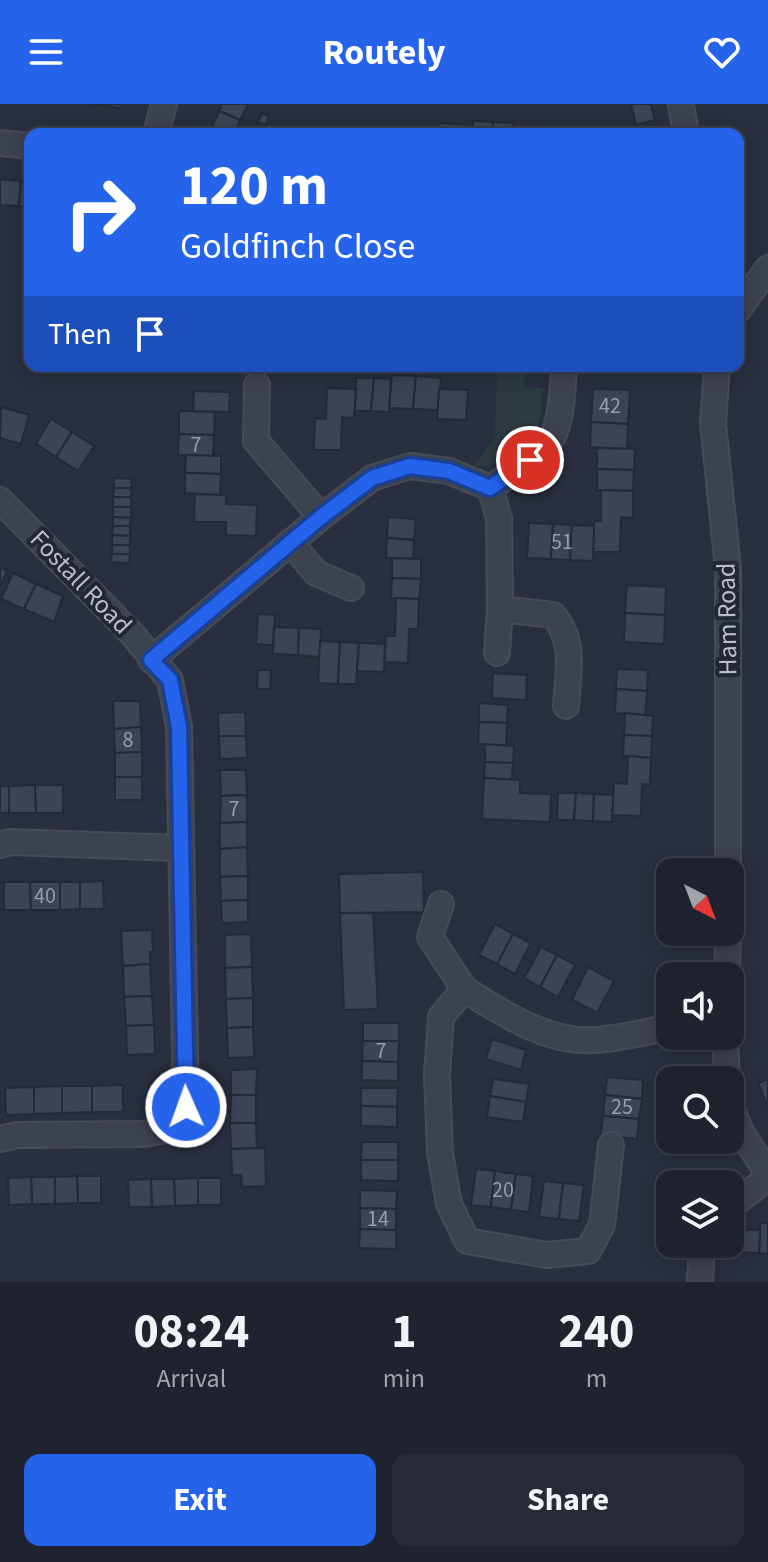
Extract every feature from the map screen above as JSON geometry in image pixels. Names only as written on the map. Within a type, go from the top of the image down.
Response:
[{"type":"street","points":[[158,128],[164,104]]},
{"type":"street","points":[[681,104],[685,128]]},
{"type":"street","points":[[0,143],[24,145]]},
{"type":"street","points":[[744,302],[768,268]]},
{"type":"street","points":[[490,488],[530,460],[552,439],[562,401],[564,372]]},
{"type":"street","name":"Ham Road","points":[[717,372],[713,423],[728,568],[728,858]]},
{"type":"street","points":[[257,385],[256,441],[321,517]]},
{"type":"street","points":[[151,660],[290,542],[372,478],[410,466],[449,471],[490,488]]},
{"type":"street","points":[[490,488],[499,518],[497,653]]},
{"type":"street","name":"Fostall Road","points":[[0,1139],[17,1135],[144,1134],[178,1128],[186,1107],[179,727],[170,680],[133,635],[5,504]]},
{"type":"street","points":[[290,542],[316,573],[351,588]]},
{"type":"street","points":[[500,609],[553,615],[561,625],[570,646],[566,706]]},
{"type":"street","points":[[0,845],[10,842],[179,848]]},
{"type":"street","points":[[441,904],[430,937],[464,989],[504,1014],[558,1037],[595,1041],[656,1030]]},
{"type":"street","points":[[464,989],[441,1017],[437,1075],[440,1153],[449,1204],[467,1241],[547,1255],[588,1251],[602,1225],[611,1145]]},
{"type":"street","points":[[744,1137],[768,1176],[744,1196]]},
{"type":"street","points":[[700,1282],[701,1258]]},
{"type":"shaded area","points":[[498,372],[525,372],[524,387],[543,388],[539,422],[534,434],[511,456],[491,465],[473,465],[494,440]]},
{"type":"building","points":[[90,104],[122,104],[122,108]]},
{"type":"building","points":[[222,104],[248,105],[240,120],[219,111]]},
{"type":"building","points":[[631,104],[651,104],[655,120],[636,125]]},
{"type":"building","points":[[219,111],[240,120],[236,128],[212,126]]},
{"type":"building","points":[[262,113],[269,116],[266,125],[258,122]]},
{"type":"building","points":[[473,121],[493,122],[492,128],[473,128]]},
{"type":"building","points":[[493,122],[513,123],[513,128],[492,128]]},
{"type":"building","points":[[438,123],[473,125],[473,128],[438,128]]},
{"type":"building","points":[[0,179],[21,181],[19,206],[0,205]]},
{"type":"building","points":[[21,181],[24,181],[24,207],[19,206]]},
{"type":"building","points":[[392,375],[416,376],[413,409],[389,408]]},
{"type":"building","points":[[416,376],[441,378],[438,410],[413,409]]},
{"type":"building","points":[[356,378],[374,378],[371,411],[355,411]]},
{"type":"building","points":[[374,378],[391,379],[389,412],[371,411]]},
{"type":"building","points":[[327,388],[356,389],[354,418],[342,417],[341,450],[314,450],[315,418],[326,419]]},
{"type":"building","points":[[439,389],[468,390],[466,420],[437,419]]},
{"type":"building","points":[[593,389],[630,390],[628,424],[591,422]]},
{"type":"building","points":[[194,391],[230,392],[229,412],[193,411]]},
{"type":"building","points":[[1,407],[29,415],[21,444],[0,438]]},
{"type":"building","points":[[179,411],[215,412],[214,435],[179,434]]},
{"type":"building","points":[[51,419],[72,432],[56,457],[36,444]]},
{"type":"building","points":[[591,422],[628,424],[627,449],[590,447]]},
{"type":"building","points":[[72,432],[94,446],[78,471],[56,457]]},
{"type":"building","points":[[179,434],[214,435],[213,456],[178,455]]},
{"type":"building","points":[[597,448],[635,449],[634,470],[597,469]]},
{"type":"building","points":[[186,455],[221,456],[221,474],[185,473]]},
{"type":"building","points":[[597,469],[634,470],[633,491],[597,490]]},
{"type":"building","points":[[185,473],[221,474],[220,495],[185,493]]},
{"type":"building","points":[[114,478],[132,479],[131,488],[114,488]]},
{"type":"building","points":[[114,488],[131,488],[131,497],[113,497]]},
{"type":"building","points":[[601,490],[633,491],[633,518],[621,517],[620,552],[593,552],[594,521],[601,521]]},
{"type":"building","points":[[195,494],[226,495],[226,504],[257,505],[256,536],[226,535],[226,522],[194,522]]},
{"type":"building","points":[[113,497],[131,497],[131,507],[113,507]]},
{"type":"building","points":[[113,507],[131,507],[131,518],[113,517]]},
{"type":"building","points":[[113,517],[131,518],[130,526],[113,526]]},
{"type":"building","points":[[388,517],[416,519],[414,540],[387,538]]},
{"type":"building","points":[[529,523],[553,524],[551,559],[527,558]]},
{"type":"building","points":[[553,524],[572,525],[570,560],[551,559]]},
{"type":"building","points":[[572,525],[594,526],[593,561],[570,560]]},
{"type":"building","points":[[113,526],[130,526],[130,536],[112,535]]},
{"type":"building","points":[[112,535],[130,536],[130,545],[112,545]]},
{"type":"building","points":[[387,538],[414,540],[413,559],[386,558]]},
{"type":"building","points":[[112,545],[130,545],[130,554],[112,554]]},
{"type":"building","points":[[112,554],[130,554],[129,563],[111,562]]},
{"type":"building","points":[[392,558],[421,559],[421,579],[392,578]]},
{"type":"building","points":[[0,567],[8,571],[0,585]]},
{"type":"building","points":[[13,573],[36,584],[24,609],[1,599]]},
{"type":"building","points":[[392,578],[421,579],[419,599],[391,598]]},
{"type":"building","points":[[36,584],[63,596],[54,622],[24,609]]},
{"type":"building","points":[[627,585],[666,587],[665,615],[625,613]]},
{"type":"building","points":[[396,598],[419,599],[418,629],[409,629],[408,663],[384,662],[386,636],[395,636]]},
{"type":"building","points":[[625,613],[665,615],[664,644],[624,642]]},
{"type":"building","points":[[258,614],[275,615],[273,645],[256,644]]},
{"type":"building","points":[[274,627],[299,628],[298,655],[273,654]]},
{"type":"building","points":[[299,628],[321,629],[320,657],[298,655]]},
{"type":"building","points":[[320,641],[340,642],[338,684],[318,683]]},
{"type":"building","points":[[340,642],[359,643],[356,684],[338,684]]},
{"type":"building","points":[[359,643],[385,644],[384,672],[357,671]]},
{"type":"building","points":[[617,669],[648,670],[647,691],[616,689]]},
{"type":"building","points":[[258,670],[271,670],[270,689],[257,689]]},
{"type":"building","points":[[493,673],[527,675],[526,700],[492,698]]},
{"type":"building","points":[[616,689],[647,691],[645,715],[615,713]]},
{"type":"building","points":[[113,701],[140,701],[141,727],[114,729]]},
{"type":"building","points":[[479,703],[508,705],[507,723],[479,722]]},
{"type":"building","points":[[245,712],[246,736],[219,736],[218,713]]},
{"type":"building","points":[[625,713],[653,716],[652,736],[624,735]]},
{"type":"building","points":[[479,722],[507,723],[506,746],[478,744]]},
{"type":"building","points":[[141,727],[142,752],[115,753],[114,729]]},
{"type":"building","points":[[624,735],[652,736],[651,758],[623,756]]},
{"type":"building","points":[[219,736],[246,736],[247,758],[220,759]]},
{"type":"building","points":[[485,744],[514,746],[513,763],[485,762]]},
{"type":"building","points":[[142,752],[142,777],[115,777],[115,753]]},
{"type":"building","points":[[628,756],[651,758],[650,785],[642,784],[641,816],[612,815],[614,783],[627,784]]},
{"type":"building","points":[[485,762],[513,763],[512,780],[484,778]]},
{"type":"building","points":[[220,770],[246,770],[247,795],[221,796]]},
{"type":"building","points":[[115,777],[142,777],[142,800],[115,800]]},
{"type":"building","points":[[484,778],[520,780],[520,793],[551,794],[550,822],[482,819]]},
{"type":"building","points":[[35,785],[36,813],[9,813],[9,786]]},
{"type":"building","points":[[35,785],[63,785],[63,813],[36,813]]},
{"type":"building","points":[[0,786],[9,786],[9,813],[0,813]]},
{"type":"building","points":[[558,793],[576,793],[574,820],[557,820]]},
{"type":"building","points":[[576,793],[594,794],[593,821],[574,820]]},
{"type":"building","points":[[594,794],[613,795],[612,822],[593,821]]},
{"type":"building","points":[[247,795],[247,822],[220,823],[221,796]]},
{"type":"building","points":[[247,822],[247,847],[220,849],[220,823]]},
{"type":"building","points":[[247,847],[248,876],[220,877],[220,849]]},
{"type":"building","points":[[423,872],[424,912],[340,913],[339,874]]},
{"type":"building","points":[[248,876],[248,900],[221,901],[220,877]]},
{"type":"building","points":[[103,881],[104,909],[80,909],[80,882]]},
{"type":"building","points":[[4,882],[30,882],[31,910],[4,910]]},
{"type":"building","points":[[30,882],[60,882],[60,910],[31,910]]},
{"type":"building","points":[[60,882],[80,882],[80,909],[60,910]]},
{"type":"building","points":[[248,900],[248,922],[222,923],[221,901]]},
{"type":"building","points":[[340,913],[373,913],[378,1009],[344,1010]]},
{"type":"building","points":[[495,924],[513,934],[497,964],[479,955]]},
{"type":"building","points":[[152,930],[150,964],[123,966],[121,931]]},
{"type":"building","points":[[251,934],[252,967],[225,968],[225,935]]},
{"type":"building","points":[[513,934],[531,943],[515,974],[497,964]]},
{"type":"building","points":[[541,947],[557,955],[540,987],[524,978]]},
{"type":"building","points":[[557,955],[575,965],[558,997],[540,987]]},
{"type":"building","points":[[150,964],[152,996],[124,997],[123,966]]},
{"type":"building","points":[[252,967],[253,998],[226,999],[225,968]]},
{"type":"building","points":[[588,967],[614,981],[597,1013],[572,1000]]},
{"type":"building","points":[[152,996],[154,1025],[126,1026],[124,997]]},
{"type":"building","points":[[253,998],[253,1027],[227,1028],[226,999]]},
{"type":"building","points":[[363,1023],[399,1023],[399,1041],[363,1041]]},
{"type":"building","points":[[154,1025],[155,1054],[127,1055],[126,1026]]},
{"type":"building","points":[[253,1027],[254,1057],[228,1058],[227,1028]]},
{"type":"building","points":[[492,1039],[526,1050],[521,1070],[486,1059]]},
{"type":"building","points":[[363,1041],[399,1041],[398,1062],[362,1061]]},
{"type":"building","points":[[362,1061],[398,1062],[398,1081],[362,1080]]},
{"type":"building","points":[[257,1069],[256,1095],[231,1095],[231,1070]]},
{"type":"building","points":[[607,1077],[643,1080],[642,1099],[605,1095]]},
{"type":"building","points":[[493,1079],[529,1084],[526,1102],[490,1096]]},
{"type":"building","points":[[768,1079],[768,1107],[758,1083]]},
{"type":"building","points":[[123,1085],[123,1112],[92,1112],[92,1086]]},
{"type":"building","points":[[62,1086],[92,1086],[92,1112],[62,1113]]},
{"type":"building","points":[[62,1086],[62,1113],[34,1114],[34,1087]]},
{"type":"building","points":[[34,1087],[34,1114],[6,1115],[5,1088]]},
{"type":"building","points":[[361,1088],[398,1088],[397,1107],[361,1106]]},
{"type":"building","points":[[231,1095],[256,1095],[256,1123],[230,1123]]},
{"type":"building","points":[[605,1095],[642,1099],[639,1119],[603,1116]]},
{"type":"building","points":[[490,1096],[526,1102],[523,1122],[487,1117]]},
{"type":"building","points":[[361,1106],[397,1107],[397,1127],[361,1126]]},
{"type":"building","points":[[603,1116],[639,1119],[637,1139],[601,1135]]},
{"type":"building","points":[[230,1123],[256,1123],[257,1148],[231,1149]]},
{"type":"building","points":[[362,1142],[398,1142],[398,1160],[361,1160]]},
{"type":"building","points":[[265,1148],[266,1186],[242,1187],[241,1175],[232,1175],[231,1149]]},
{"type":"building","points":[[361,1160],[398,1160],[398,1181],[361,1180]]},
{"type":"building","points":[[476,1169],[495,1171],[491,1207],[471,1205]]},
{"type":"building","points":[[495,1171],[516,1174],[511,1210],[491,1207]]},
{"type":"building","points":[[516,1174],[533,1176],[529,1212],[511,1210]]},
{"type":"building","points":[[77,1176],[101,1176],[101,1203],[78,1203]]},
{"type":"building","points":[[77,1176],[78,1203],[55,1204],[55,1177]]},
{"type":"building","points":[[31,1177],[55,1177],[55,1204],[32,1204]]},
{"type":"building","points":[[31,1177],[32,1204],[9,1205],[8,1178]]},
{"type":"building","points":[[198,1178],[198,1205],[175,1206],[174,1179]]},
{"type":"building","points":[[198,1178],[221,1178],[221,1205],[198,1205]]},
{"type":"building","points":[[151,1179],[152,1207],[129,1207],[128,1180]]},
{"type":"building","points":[[151,1179],[174,1179],[175,1206],[152,1207]]},
{"type":"building","points":[[544,1181],[563,1183],[559,1219],[539,1217]]},
{"type":"building","points":[[563,1183],[584,1185],[579,1221],[559,1219]]},
{"type":"building","points":[[360,1190],[397,1191],[396,1209],[360,1208]]},
{"type":"building","points":[[360,1208],[396,1209],[396,1230],[360,1229]]},
{"type":"building","points":[[760,1223],[768,1223],[768,1254],[759,1253]]},
{"type":"building","points":[[360,1229],[396,1230],[396,1249],[359,1248]]},
{"type":"building","points":[[744,1229],[760,1230],[759,1253],[744,1252]]},
{"type":"route","points":[[186,1107],[179,727],[170,680],[151,660],[372,478],[410,466],[449,471],[490,488],[530,460]]}]
